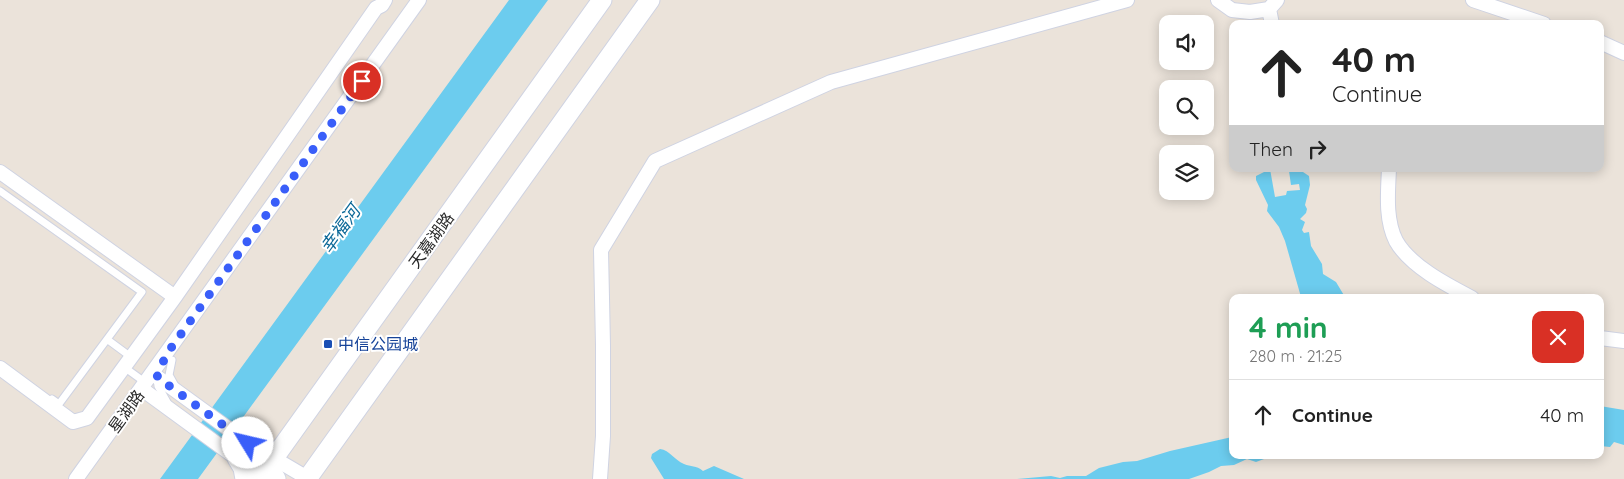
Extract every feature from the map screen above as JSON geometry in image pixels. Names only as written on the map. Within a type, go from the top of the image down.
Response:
[{"type":"street","points":[[0,368],[73,422],[86,418],[175,296],[376,8],[386,0]]},
{"type":"street","name":"星湖路","points":[[87,479],[169,357],[419,0]]},
{"type":"street","name":"星湖路","points":[[169,357],[428,0]]},
{"type":"street","name":"天嘉湖路","points":[[264,474],[602,0]]},
{"type":"street","points":[[152,382],[184,419],[237,458],[242,468],[264,474],[308,479],[650,0]]},
{"type":"street","points":[[600,479],[603,427],[601,250],[655,161],[830,82],[1127,0]]},
{"type":"street","points":[[1218,0],[1232,10],[1250,12],[1273,4],[1272,20]]},
{"type":"street","points":[[1473,0],[1532,20]]},
{"type":"street","points":[[1604,44],[1624,53]]},
{"type":"street","points":[[0,172],[175,296]]},
{"type":"street","points":[[1389,172],[1387,202],[1396,241],[1408,257],[1443,283],[1464,294]]},
{"type":"street","points":[[1604,338],[1624,341]]},
{"type":"street","points":[[152,382],[194,404],[248,443],[264,474]]},
{"type":"street","name":"星湖路","points":[[76,479],[152,382]]},
{"type":"lane","points":[[0,191],[142,292],[59,404],[0,362]]},
{"type":"lane","points":[[108,340],[128,362],[152,382]]},
{"type":"lane","points":[[169,357],[170,378],[176,387],[194,404]]},
{"type":"water","points":[[509,0],[548,0],[198,479],[160,479]]},
{"type":"water","points":[[1264,172],[1271,172],[1275,197],[1286,195],[1287,191],[1300,190],[1299,184],[1291,185],[1289,172],[1303,172],[1309,176],[1310,185],[1305,205],[1307,209],[1300,219],[1305,222],[1302,230],[1304,233],[1309,232],[1311,246],[1322,264],[1323,274],[1336,282],[1343,294],[1300,294],[1285,241],[1279,227],[1267,211],[1268,205],[1256,180],[1256,176]]},
{"type":"water","points":[[1604,407],[1624,410],[1624,445],[1614,442],[1610,447],[1604,446]]},
{"type":"water","points":[[1229,438],[1229,459],[1247,459],[1234,465],[1221,466],[1189,479],[1017,479],[1051,476],[1060,478],[1086,476],[1099,468],[1123,462],[1137,461],[1170,451]]},
{"type":"water","points":[[660,449],[667,451],[681,462],[703,471],[714,466],[744,479],[664,479],[651,458],[652,454]]},
{"type":"water","points":[[1247,459],[1264,459],[1256,462]]},
{"type":"place","name":"中信公园城","points":[[328,344]]},
{"type":"route","points":[[248,443],[157,377],[160,367],[166,355],[362,81]]},
{"type":"water label","name":"幸福河","points":[[340,229]]}]
